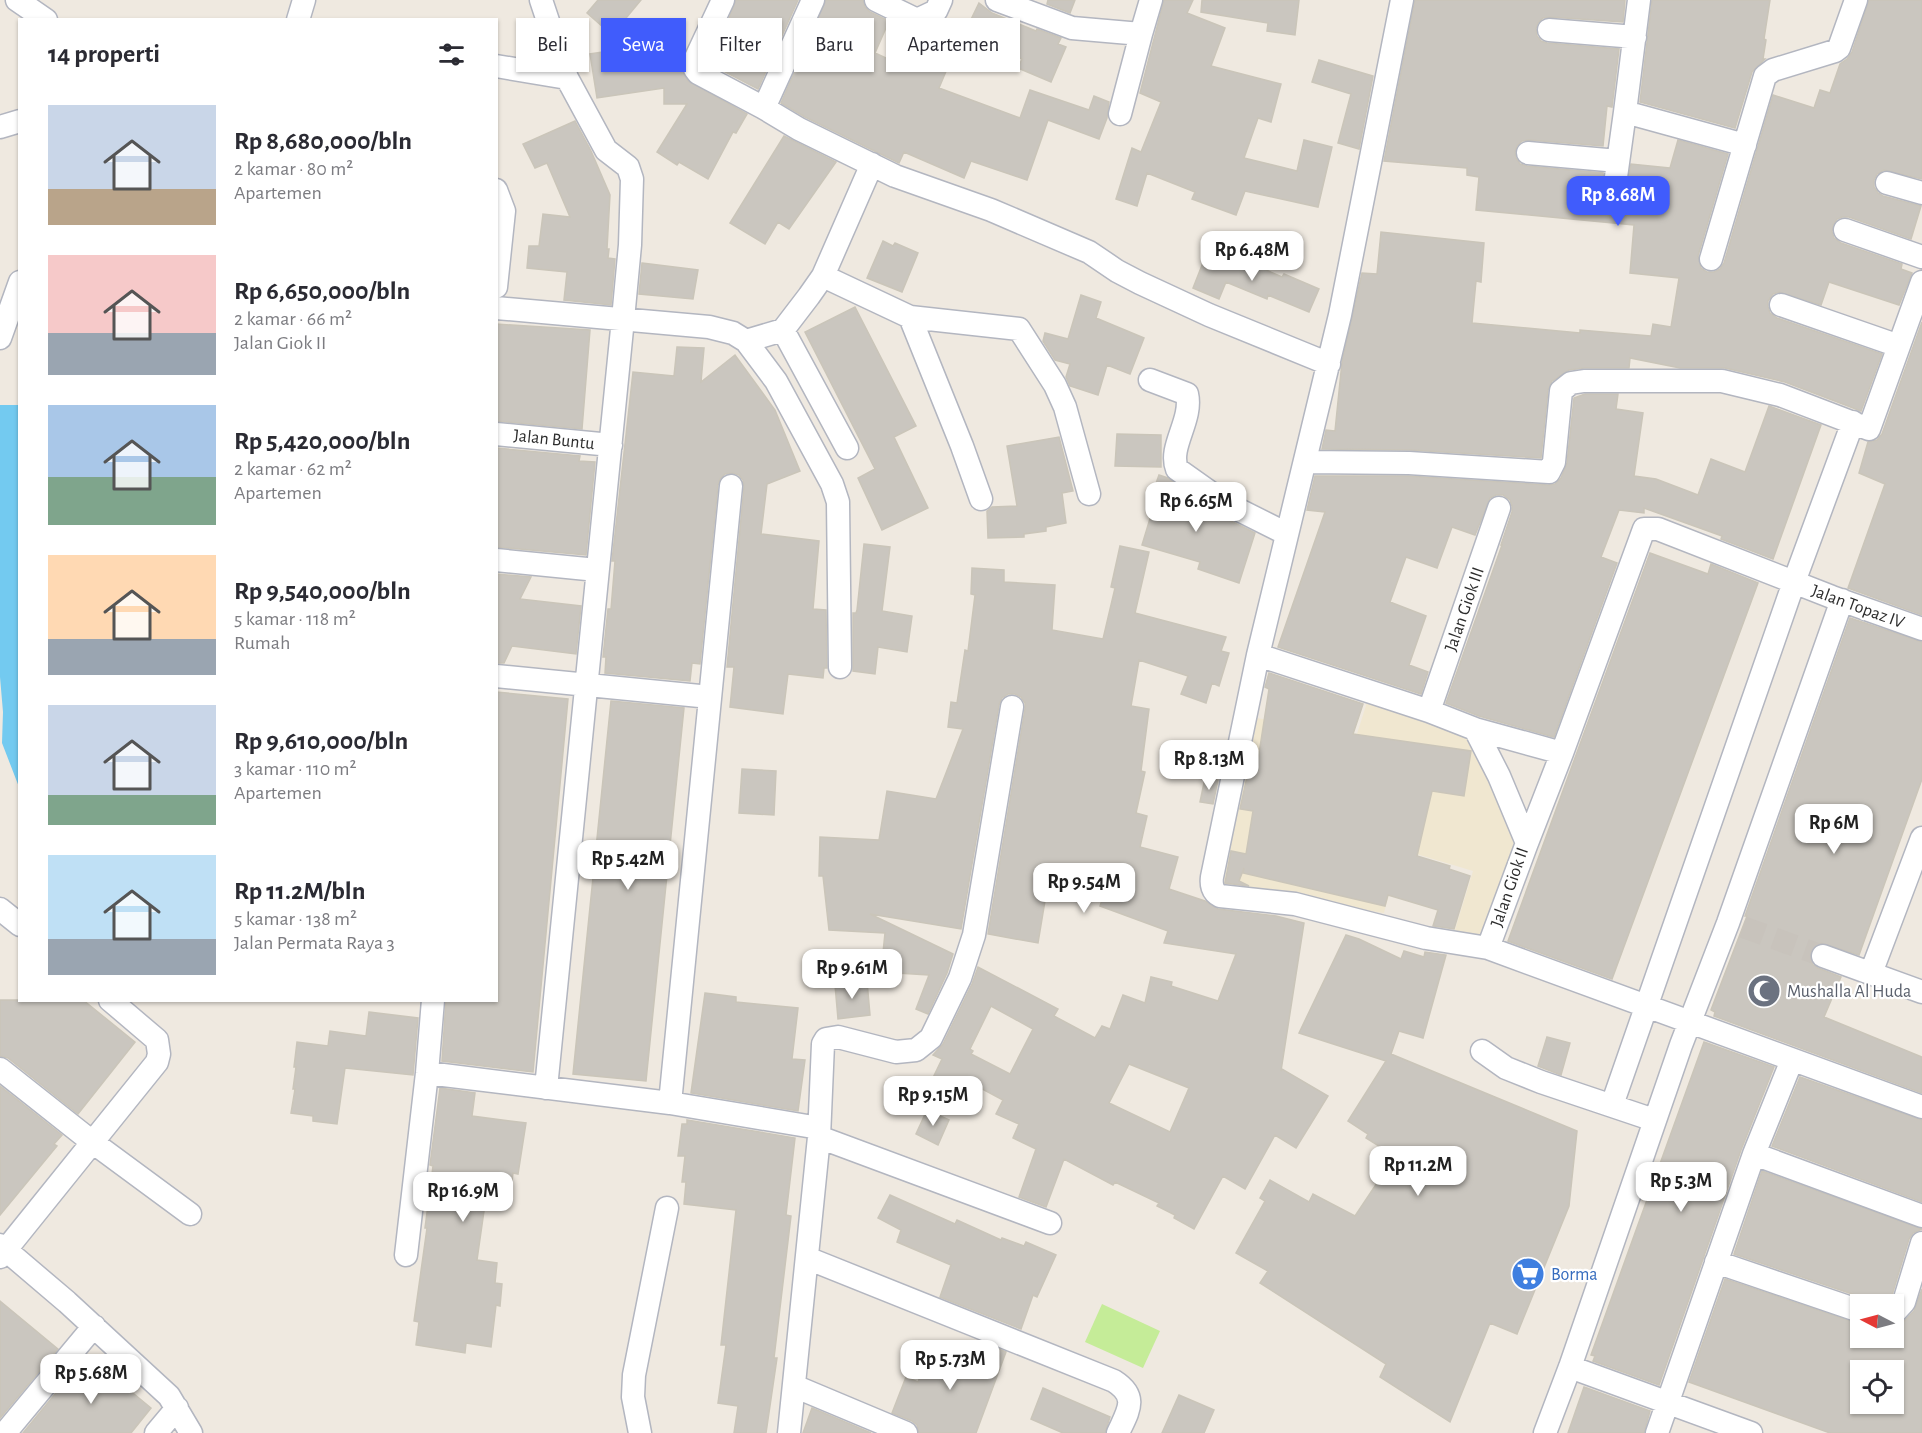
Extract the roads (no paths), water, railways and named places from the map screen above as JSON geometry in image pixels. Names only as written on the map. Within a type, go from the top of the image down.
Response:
[{"type":"street","points":[[17,0],[43,18]]},
{"type":"street","points":[[46,0],[51,18]]},
{"type":"street","points":[[299,18],[304,0]]},
{"type":"street","points":[[541,0],[567,78],[606,150],[628,167],[632,179],[630,245],[623,319],[546,1088]]},
{"type":"street","points":[[723,0],[694,62],[698,73],[799,129],[896,176],[991,210],[1089,252],[1116,271],[1150,288],[1329,364]]},
{"type":"street","points":[[764,108],[813,0]]},
{"type":"street","points":[[876,0],[917,20],[936,11],[940,0]]},
{"type":"street","points":[[997,0],[1072,28],[1141,34]]},
{"type":"street","points":[[1120,114],[1152,0]]},
{"type":"street","points":[[1528,153],[1617,169],[1639,0]]},
{"type":"street","points":[[1710,259],[1766,76],[1773,70],[1839,48],[1856,0]]},
{"type":"street","points":[[1396,1],[1340,315],[1258,655],[1211,881],[1215,893],[1220,896],[1295,904],[1426,938],[1488,948],[1922,1107]]},
{"type":"street","points":[[1549,30],[1635,37]]},
{"type":"street","points":[[498,66],[567,78]]},
{"type":"street","points":[[1625,112],[1745,145]]},
{"type":"street","points":[[0,127],[18,122]]},
{"type":"street","points":[[746,341],[783,330],[823,276],[872,164]]},
{"type":"street","points":[[1887,183],[1922,193]]},
{"type":"street","points":[[498,195],[504,211],[498,268]]},
{"type":"street","points":[[1845,230],[1922,256]]},
{"type":"street","points":[[823,276],[910,316],[1019,329],[1055,385],[1065,407],[1089,494]]},
{"type":"street","points":[[1305,462],[1408,463],[1549,472],[1554,462],[1561,391],[1571,383],[1584,381],[1722,381],[1780,395],[1869,429],[1922,282]]},
{"type":"street","points":[[0,338],[18,288]]},
{"type":"street","points":[[1781,305],[1899,345]]},
{"type":"street","points":[[498,308],[709,327],[733,333],[746,341],[776,381],[832,484],[838,501],[840,667]]},
{"type":"street","points":[[910,316],[981,499]]},
{"type":"street","points":[[783,330],[847,448]]},
{"type":"street","points":[[1150,380],[1187,394],[1189,412],[1174,457],[1177,469],[1225,503],[1287,534]]},
{"type":"street","points":[[1612,1105],[1794,582],[1853,422]]},
{"type":"street","name":"Jalan Buntu","points":[[498,434],[611,445]]},
{"type":"street","points":[[670,1103],[731,486]]},
{"type":"street","name":"Jalan Giok III","points":[[1429,711],[1499,508]]},
{"type":"street","name":"Jalan Topaz IV","points":[[1562,753],[1644,529],[1658,529],[1922,629]]},
{"type":"street","points":[[498,560],[597,570]]},
{"type":"street","points":[[1545,1433],[1690,1023],[1735,925],[1842,600]]},
{"type":"street","points":[[1258,655],[1429,711],[1475,729],[1562,753],[1527,843]]},
{"type":"street","points":[[498,676],[710,698]]},
{"type":"street","points":[[789,1433],[819,1132],[822,1049],[826,1039],[838,1037],[896,1052],[916,1050],[932,1038],[960,978],[974,934],[1012,707]]},
{"type":"street","name":"Jalan Giok II","points":[[1475,729],[1499,776],[1527,843],[1488,948]]},
{"type":"street","points":[[1871,973],[1914,881],[1922,838]]},
{"type":"street","points":[[0,909],[18,923]]},
{"type":"street","points":[[1823,956],[1922,992]]},
{"type":"street","points":[[112,1002],[157,1040],[159,1054],[153,1068],[2,1251],[94,1326],[169,1396],[190,1433]]},
{"type":"street","points":[[406,1255],[433,1002]]},
{"type":"street","points":[[1482,1051],[1506,1068],[1654,1120]]},
{"type":"street","points":[[1657,1433],[1754,1154],[1792,1060]]},
{"type":"street","points":[[0,1069],[190,1214]]},
{"type":"street","points":[[427,1073],[670,1103],[819,1132],[1050,1223]]},
{"type":"street","points":[[1754,1154],[1922,1216]]},
{"type":"street","points":[[640,1433],[633,1397],[634,1375],[667,1208]]},
{"type":"street","points":[[1904,1302],[1922,1242]]},
{"type":"street","points":[[807,1258],[1114,1381],[1125,1388],[1130,1402],[1118,1433]]},
{"type":"street","points":[[1716,1262],[1850,1308]]},
{"type":"street","points":[[5,1433],[94,1326]]},
{"type":"street","points":[[1570,1367],[1750,1433]]},
{"type":"street","points":[[794,1386],[906,1433]]},
{"type":"street","points":[[156,1433],[177,1408]]},
{"type":"water","points":[[0,405],[18,405],[18,784],[2,743]]},
{"type":"tunnel","points":[[1743,927],[1823,956]]},
{"type":"place","name":"Mushalla Al Huda","points":[[1764,991]]},
{"type":"place","name":"Borma","points":[[1528,1274]]}]
